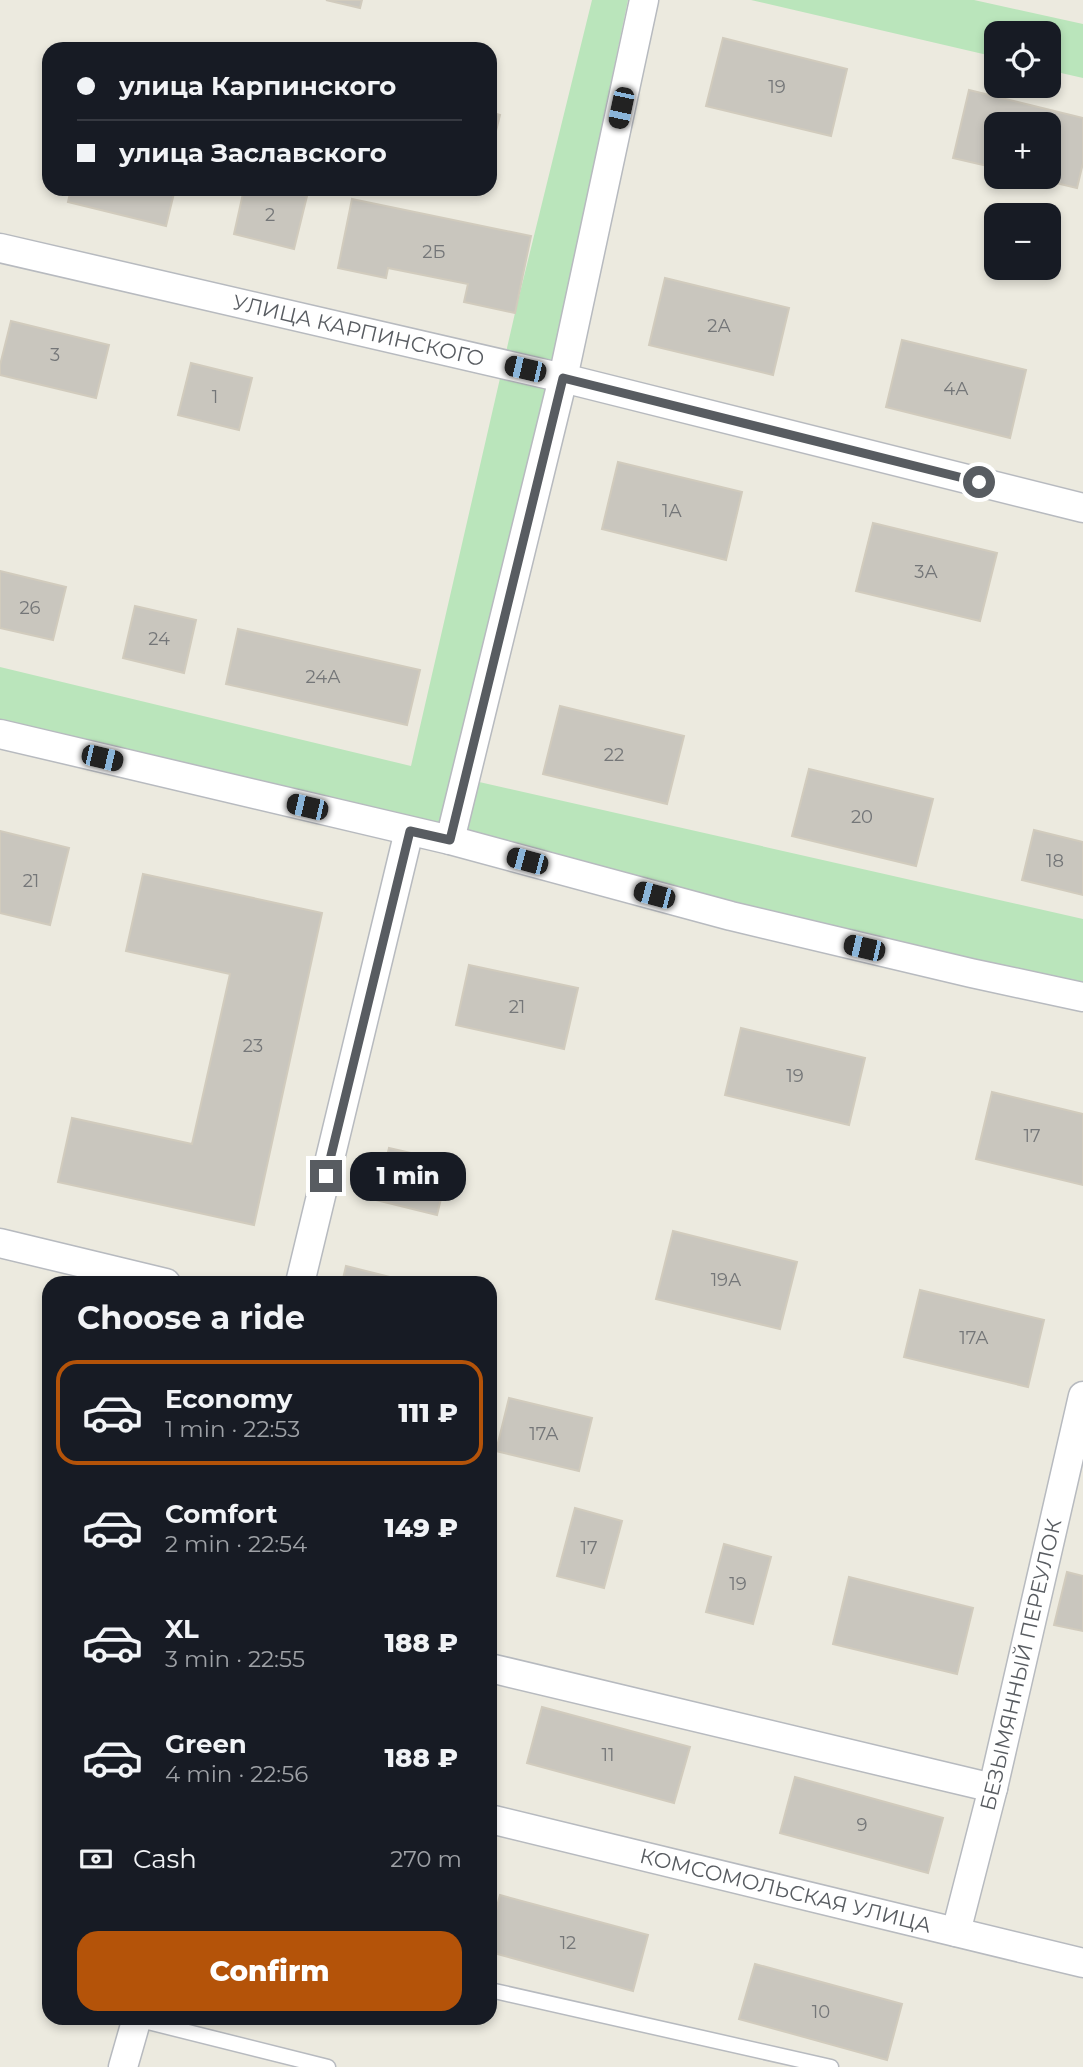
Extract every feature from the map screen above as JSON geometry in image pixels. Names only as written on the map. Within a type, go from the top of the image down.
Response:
[{"type":"street","points":[[450,840],[563,378],[645,0]]},
{"type":"street","name":"УЛИЦА КАРПИНСКОГО","points":[[0,248],[563,378],[1083,508]]},
{"type":"street","points":[[0,734],[450,840],[731,916],[1083,997]]},
{"type":"street","points":[[302,1276],[410,831]]},
{"type":"street","points":[[0,1242],[138,1276]]},
{"type":"street","name":"БЕЗЫМЯННЫЙ ПЕРЕУЛОК","points":[[956,1932],[993,1788],[1083,1396]]},
{"type":"street","points":[[497,1670],[993,1788]]},
{"type":"street","name":"КОМСОМОЛЬСКАЯ УЛИЦА","points":[[497,1821],[1083,1963]]},
{"type":"street","points":[[124,2067],[135,2025]]},
{"type":"lane","points":[[497,1992],[831,2067]]},
{"type":"lane","points":[[161,2025],[328,2067]]},
{"type":"green space","points":[[592,0],[628,0],[466,779],[1083,919],[1083,994],[0,734],[0,667],[411,766],[515,313]]},
{"type":"green space","points":[[751,0],[974,0],[1083,24],[1083,78],[1061,73],[1061,21],[984,21],[984,54]]},
{"type":"building","points":[[326,0],[362,0],[360,8]]},
{"type":"building","points":[[723,38],[847,69],[831,136],[706,106]]},
{"type":"building","points":[[969,90],[984,94],[984,98],[1002,98],[1059,112],[984,112],[984,165],[953,158]]},
{"type":"building","points":[[1061,113],[1083,118],[1083,163],[1077,188],[1061,184]]},
{"type":"building","points":[[69,196],[173,196],[166,226],[68,202]]},
{"type":"building","points":[[242,196],[307,196],[294,249],[234,234]]},
{"type":"building","points":[[352,199],[531,236],[515,313],[464,302],[468,284],[388,268],[386,278],[338,268]]},
{"type":"building","points":[[665,278],[789,308],[773,375],[649,345]]},
{"type":"building","points":[[11,321],[109,345],[96,398],[0,375]]},
{"type":"building","points":[[902,340],[1026,370],[1010,438],[886,407]]},
{"type":"building","points":[[191,363],[252,378],[239,430],[178,415]]},
{"type":"building","points":[[618,462],[742,492],[726,560],[602,529]]},
{"type":"building","points":[[873,523],[997,553],[980,621],[856,591]]},
{"type":"building","points":[[0,571],[66,587],[53,640],[0,628]]},
{"type":"building","points":[[135,606],[196,620],[184,673],[123,658]]},
{"type":"building","points":[[238,629],[420,670],[407,725],[226,684]]},
{"type":"building","points":[[560,706],[684,736],[667,804],[543,774]]},
{"type":"building","points":[[809,769],[933,799],[916,866],[792,836]]},
{"type":"building","points":[[1034,830],[1083,842],[1083,895],[1022,880]]},
{"type":"building","points":[[0,831],[69,848],[50,925],[0,913]]},
{"type":"building","points":[[143,874],[322,913],[254,1225],[58,1182],[72,1118],[192,1144],[230,974],[126,951]]},
{"type":"building","points":[[469,965],[578,988],[564,1049],[456,1025]]},
{"type":"building","points":[[741,1028],[865,1058],[849,1125],[725,1095]]},
{"type":"building","points":[[992,1092],[1083,1114],[1083,1185],[976,1159]]},
{"type":"building","points":[[389,1148],[450,1162],[437,1215],[376,1200]]},
{"type":"building","points":[[673,1231],[797,1262],[780,1329],[656,1299]]},
{"type":"building","points":[[346,1266],[386,1276],[344,1276]]},
{"type":"building","points":[[920,1290],[1044,1320],[1028,1387],[904,1357]]},
{"type":"building","points":[[509,1398],[592,1418],[579,1471],[497,1451]]},
{"type":"building","points":[[575,1508],[622,1521],[604,1588],[557,1576]]},
{"type":"building","points":[[724,1544],[771,1557],[753,1624],[706,1612]]},
{"type":"building","points":[[1067,1572],[1083,1576],[1083,1631],[1054,1625]]},
{"type":"building","points":[[849,1577],[973,1608],[957,1674],[833,1644]]},
{"type":"building","points":[[542,1707],[690,1747],[674,1803],[527,1763]]},
{"type":"building","points":[[795,1777],[943,1818],[928,1873],[780,1833]]},
{"type":"building","points":[[500,1895],[648,1935],[633,1991],[497,1954],[497,1906]]},
{"type":"building","points":[[755,1964],[902,2004],[887,2060],[739,2019]]},
{"type":"route","points":[[326,1176],[410,831],[450,840],[563,378],[979,482]]}]
